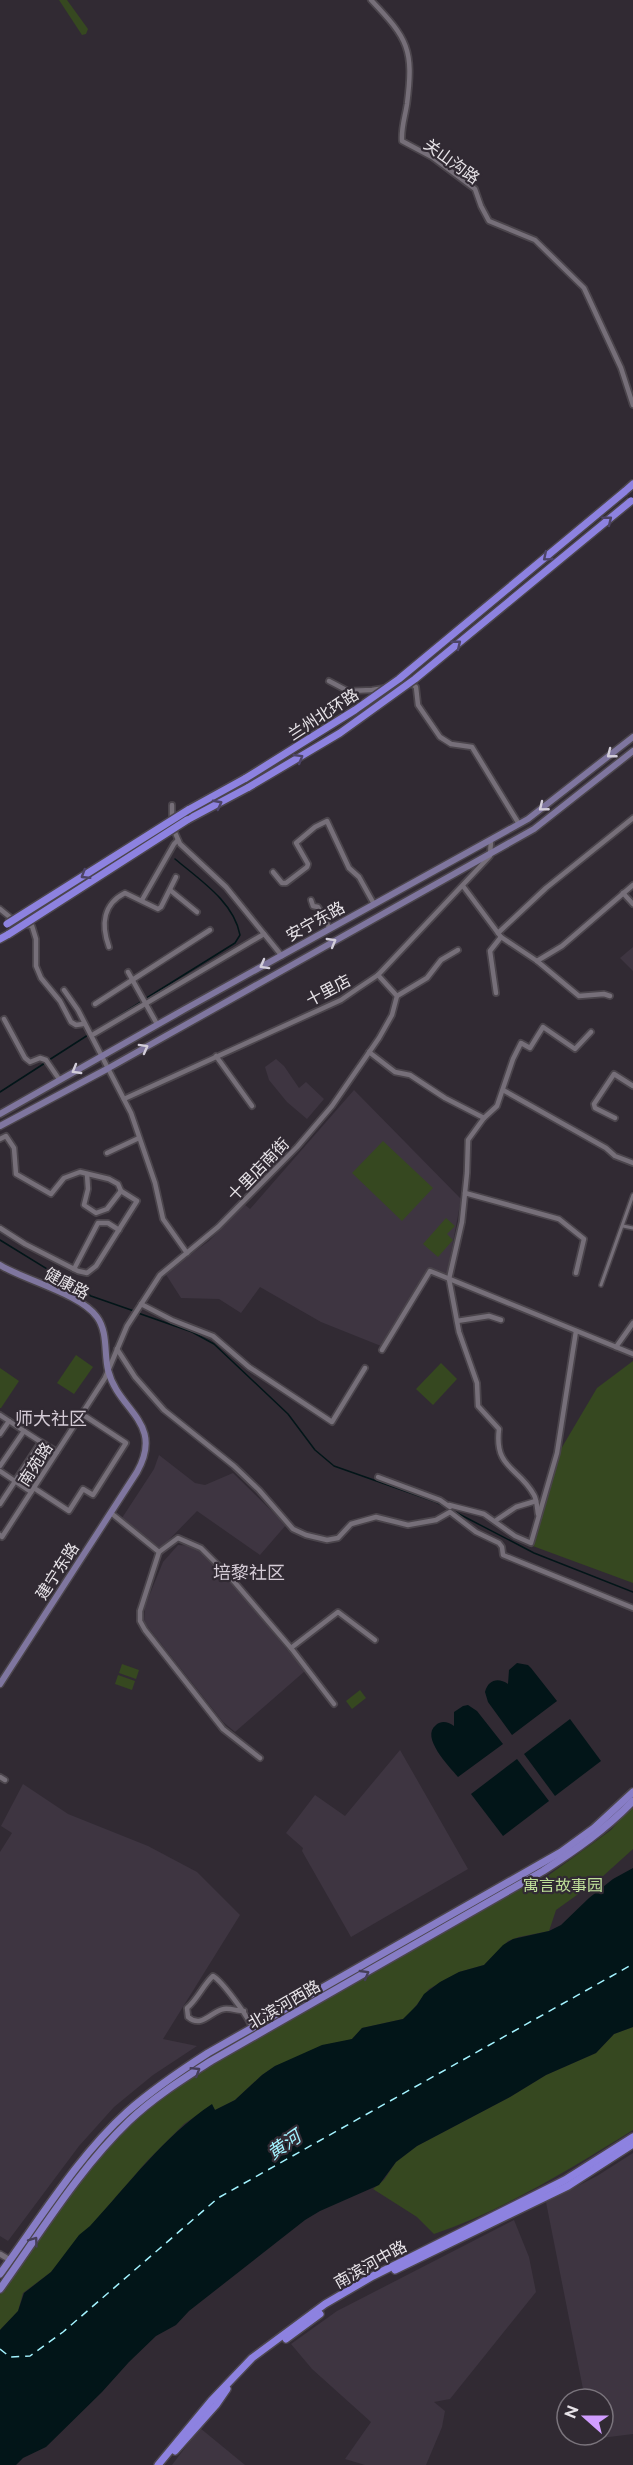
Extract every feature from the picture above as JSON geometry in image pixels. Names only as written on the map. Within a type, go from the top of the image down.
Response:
[{"type":"highway","name":"兰州北环路","points":[[0,929],[188,810],[246,778],[347,716],[399,679],[633,484]]},
{"type":"highway","name":"兰州北环路","points":[[0,939],[187,820],[249,788],[340,733],[415,679],[633,499]]},
{"type":"highway","name":"南滨河中路","points":[[158,2465],[211,2401],[252,2358],[325,2304],[373,2276],[565,2180],[633,2137]]},
{"type":"highway","name":"南滨河中路","points":[[164,2465],[236,2378],[329,2308],[374,2280],[568,2186],[633,2144]]},
{"type":"main road","name":"安宁东路","points":[[0,1113],[519,824],[633,737]]},
{"type":"main road","name":"安宁东路","points":[[0,1126],[107,1069],[534,829],[633,751]]},
{"type":"main road","name":"健康路","points":[[0,1265],[67,1295],[97,1317],[105,1337],[108,1370],[114,1385],[133,1410],[147,1442],[144,1459],[137,1472]]},
{"type":"main road","name":"建宁东路","points":[[0,1684],[137,1472]]},
{"type":"main road","name":"北滨河西路","points":[[0,2274],[101,2140],[126,2113],[164,2082],[219,2047],[561,1852],[594,1828],[633,1792]]},
{"type":"main road","name":"北滨河西路","points":[[0,2289],[86,2169],[111,2139],[131,2119],[169,2088],[543,1871],[587,1843],[633,1801]]},
{"type":"street","name":"关山沟路","points":[[371,0],[399,29],[409,55],[409,85],[401,130],[402,141],[432,157],[475,189],[489,221],[535,240],[584,288],[621,368],[633,405]]},
{"type":"street","points":[[329,681],[348,691],[412,684],[416,687],[418,705],[440,737],[451,744],[472,747],[519,824]]},
{"type":"street","points":[[172,805],[173,827],[178,840],[226,887],[282,956]]},
{"type":"street","points":[[496,993],[490,951],[500,935],[546,888],[633,818]]},
{"type":"street","points":[[273,872],[282,883],[286,883],[307,867],[308,864],[296,843],[315,827],[327,821],[349,868],[359,877],[374,904]]},
{"type":"street","points":[[142,900],[178,840]]},
{"type":"street","points":[[491,840],[492,851]]},
{"type":"street","name":"十里店","points":[[124,1100],[341,1000],[378,975],[463,886],[492,851]]},
{"type":"street","points":[[110,947],[105,936],[104,922],[110,903],[125,893],[158,909],[176,877]]},
{"type":"street","points":[[537,961],[562,946],[633,885]]},
{"type":"street","points":[[463,886],[500,935],[537,961],[579,996],[604,994],[610,996]]},
{"type":"street","points":[[170,890],[196,912]]},
{"type":"street","points":[[623,893],[633,904]]},
{"type":"street","points":[[311,900],[313,906],[318,907],[330,929]]},
{"type":"street","points":[[0,909],[17,923],[32,926],[36,939],[36,966],[41,978],[60,1001],[71,1022],[76,1025],[83,1024]]},
{"type":"street","points":[[95,1004],[210,930]]},
{"type":"street","points":[[91,1034],[144,1001],[264,934]]},
{"type":"street","points":[[378,975],[397,996],[427,978],[441,960],[458,950]]},
{"type":"street","points":[[128,972],[157,1024]]},
{"type":"street","points":[[64,990],[78,1010],[83,1024],[91,1034],[124,1100],[155,1183],[163,1219],[187,1253]]},
{"type":"street","name":"十里店南街","points":[[108,1370],[134,1316],[165,1269],[218,1227],[297,1147],[332,1106],[392,1015],[397,996]]},
{"type":"street","points":[[4,1019],[30,1062],[40,1058],[47,1062],[59,1079]]},
{"type":"street","points":[[538,1514],[536,1501],[526,1484],[502,1457],[497,1443],[499,1429],[478,1406],[477,1383],[457,1321],[449,1279],[462,1222],[468,1140],[484,1118],[497,1106],[520,1043],[530,1048],[543,1027],[575,1049],[591,1032]]},
{"type":"street","points":[[369,1052],[395,1072],[410,1076],[445,1098],[484,1118]]},
{"type":"street","points":[[216,1056],[252,1106]]},
{"type":"street","points":[[615,1118],[595,1108],[594,1104],[614,1074],[633,1086]]},
{"type":"street","points":[[503,1090],[606,1148],[615,1156],[633,1163]]},
{"type":"street","points":[[0,1139],[6,1136],[14,1148],[16,1174],[51,1194],[64,1178],[80,1172],[110,1179],[137,1201],[96,1266],[87,1273],[74,1269],[25,1244],[0,1228]]},
{"type":"street","points":[[107,1153],[139,1138]]},
{"type":"street","points":[[74,1269],[99,1217],[84,1205],[88,1190],[87,1174]]},
{"type":"street","points":[[96,1213],[107,1209],[122,1191]]},
{"type":"street","points":[[465,1192],[559,1219],[584,1239],[576,1273]]},
{"type":"street","points":[[601,1286],[633,1195]]},
{"type":"street","points":[[98,1223],[108,1223],[119,1230]]},
{"type":"street","points":[[623,1226],[633,1228]]},
{"type":"street","points":[[382,1350],[430,1271],[633,1354]]},
{"type":"street","points":[[141,1304],[172,1320],[213,1336],[249,1367],[332,1422],[365,1368]]},
{"type":"street","points":[[457,1321],[489,1316],[501,1320]]},
{"type":"street","points":[[616,1347],[633,1323]]},
{"type":"street","points":[[378,1477],[449,1508],[484,1514],[515,1536],[531,1543],[557,1453],[576,1331]]},
{"type":"street","points":[[117,1348],[135,1377],[164,1410],[234,1466],[259,1490],[293,1529],[327,1540],[338,1538],[351,1524],[376,1517],[408,1525],[436,1520],[449,1508]]},
{"type":"street","name":"南苑路","points":[[1,1538],[108,1370]]},
{"type":"street","points":[[0,1471],[69,1511],[83,1489],[93,1495],[126,1443],[82,1414]]},
{"type":"street","points":[[0,1415],[57,1452]]},
{"type":"street","points":[[0,1434],[9,1421]]},
{"type":"street","points":[[0,1466],[24,1431]]},
{"type":"street","points":[[0,1504],[41,1442]]},
{"type":"street","points":[[495,1521],[516,1507],[536,1501]]},
{"type":"street","points":[[449,1508],[476,1532],[499,1543],[503,1555],[633,1608]]},
{"type":"street","points":[[111,1513],[159,1552]]},
{"type":"street","points":[[260,1758],[223,1729],[140,1621],[140,1611],[159,1552],[178,1538],[201,1548],[291,1648],[334,1704]]},
{"type":"street","points":[[291,1648],[338,1612],[375,1640]]},
{"type":"street","points":[[244,2011],[223,2009],[200,2022],[192,2021],[188,2017],[188,2008],[213,1976],[219,1979],[227,1994],[244,2011],[250,2024]]},
{"type":"street","points":[[0,2254],[10,2260]]},
{"type":"shaded area","points":[[633,947],[633,971],[620,958]]},
{"type":"shaded area","points":[[276,1059],[284,1066],[299,1088],[306,1082],[324,1099],[307,1119],[287,1102],[269,1080],[265,1067]]},
{"type":"shaded area","points":[[354,1090],[461,1199],[447,1275],[430,1268],[381,1346],[321,1322],[260,1287],[241,1313],[219,1299],[181,1298],[165,1273],[209,1241],[244,1204],[250,1209]]},
{"type":"shaded area","points":[[159,1455],[195,1483],[205,1485],[233,1473],[286,1525],[260,1555],[197,1511],[160,1549],[122,1518],[154,1469]]},
{"type":"shaded area","points":[[178,1545],[195,1546],[210,1556],[305,1671],[235,1732],[223,1722],[144,1622],[145,1606],[163,1562]]},
{"type":"shaded area","points":[[400,1750],[468,1869],[351,1937],[302,1851],[303,1848],[286,1833],[315,1795],[345,1816]]},
{"type":"shaded area","points":[[23,1784],[68,1814],[148,1846],[197,1872],[240,1915],[163,2039],[197,2046],[153,2075],[114,2107],[79,2146],[8,2241],[0,2236],[0,1852],[12,1833],[1,1826]]},
{"type":"shaded area","points":[[633,2153],[633,2434],[615,2436],[615,2387],[583,2387],[546,2202],[597,2176]]},
{"type":"shaded area","points":[[514,2220],[529,2257],[536,2292],[450,2399],[434,2402],[445,2411],[442,2427],[426,2465],[365,2465],[345,2459],[371,2422],[312,2369],[291,2344],[337,2311]]},
{"type":"shaded area","points":[[200,2428],[245,2465],[172,2465]]},
{"type":"green space","points":[[59,0],[67,0],[88,29],[86,34],[82,35]]},
{"type":"green space","points":[[383,1141],[433,1188],[402,1221],[352,1173]]},
{"type":"green space","points":[[446,1218],[455,1226],[447,1234],[453,1240],[438,1257],[423,1244]]},
{"type":"green space","points":[[76,1355],[93,1367],[74,1394],[57,1383]]},
{"type":"green space","points":[[633,1361],[633,1583],[530,1545],[558,1454],[597,1388]]},
{"type":"green space","points":[[441,1363],[457,1379],[433,1405],[416,1389]]},
{"type":"green space","points":[[0,1368],[19,1381],[1,1408],[0,1408]]},
{"type":"green space","points":[[122,1664],[139,1670],[136,1679],[119,1673]]},
{"type":"green space","points":[[118,1675],[135,1681],[132,1690],[115,1684]]},
{"type":"green space","points":[[360,1690],[366,1698],[352,1709],[346,1701]]},
{"type":"green space","name":"寓言故事园","points":[[633,1805],[633,1849],[602,1877],[556,1910],[549,1931],[508,1941],[484,1965],[459,1972],[429,1989],[403,2019],[362,2028],[352,2039],[275,2066],[235,2100],[215,2110],[212,2105],[184,2124],[147,2161],[51,2272],[23,2293],[18,2311],[0,2330],[0,2288],[111,2139],[169,2088],[543,1871],[542,1880],[611,1830]]},
{"type":"green space","points":[[633,2027],[633,2130],[561,2174],[511,2201],[434,2234],[417,2217],[373,2189],[384,2180],[396,2162],[417,2146],[510,2097],[546,2075],[596,2053],[614,2034]]},
{"type":"water","points":[[517,1663],[528,1665],[557,1701],[512,1735],[488,1702],[485,1692],[491,1682],[497,1680],[508,1684],[509,1670]]},
{"type":"water","points":[[468,1705],[477,1711],[503,1744],[458,1777],[443,1759],[431,1737],[432,1730],[440,1722],[454,1726],[454,1712]]},
{"type":"water","points":[[570,1719],[601,1761],[555,1796],[524,1754]]},
{"type":"water","points":[[517,1759],[549,1801],[503,1836],[471,1794]]},
{"type":"water","name":"黄河","points":[[633,1868],[633,2027],[614,2034],[596,2053],[546,2075],[510,2097],[417,2146],[396,2162],[379,2185],[305,2220],[189,2311],[176,2325],[156,2336],[46,2447],[23,2458],[16,2465],[0,2465],[0,2330],[18,2311],[24,2293],[51,2272],[79,2235],[90,2226],[162,2146],[212,2104],[215,2110],[235,2100],[275,2066],[322,2045],[352,2039],[362,2028],[403,2019],[424,1994],[440,1982],[459,1972],[484,1965],[503,1945],[513,1939],[549,1931],[561,1925],[613,1879]]},
{"type":"waterway","points":[[145,999],[235,943],[240,935],[237,923],[223,902],[175,859]]},
{"type":"waterway","points":[[94,1031],[141,1002]]},
{"type":"waterway","points":[[49,1060],[88,1035]]},
{"type":"waterway","points":[[0,1092],[45,1063]]},
{"type":"waterway","points":[[0,1240],[91,1296],[134,1311]]},
{"type":"waterway","points":[[138,1313],[192,1332],[214,1344],[288,1414],[315,1450],[334,1466],[436,1502],[534,1553],[633,1592]]},
{"type":"ferry route","points":[[0,2349],[10,2357],[30,2356],[63,2332],[218,2198],[633,1964]]},
{"type":"district","name":"师大社区","points":[[51,1419]]},
{"type":"district","name":"培黎社区","points":[[249,1573]]}]
